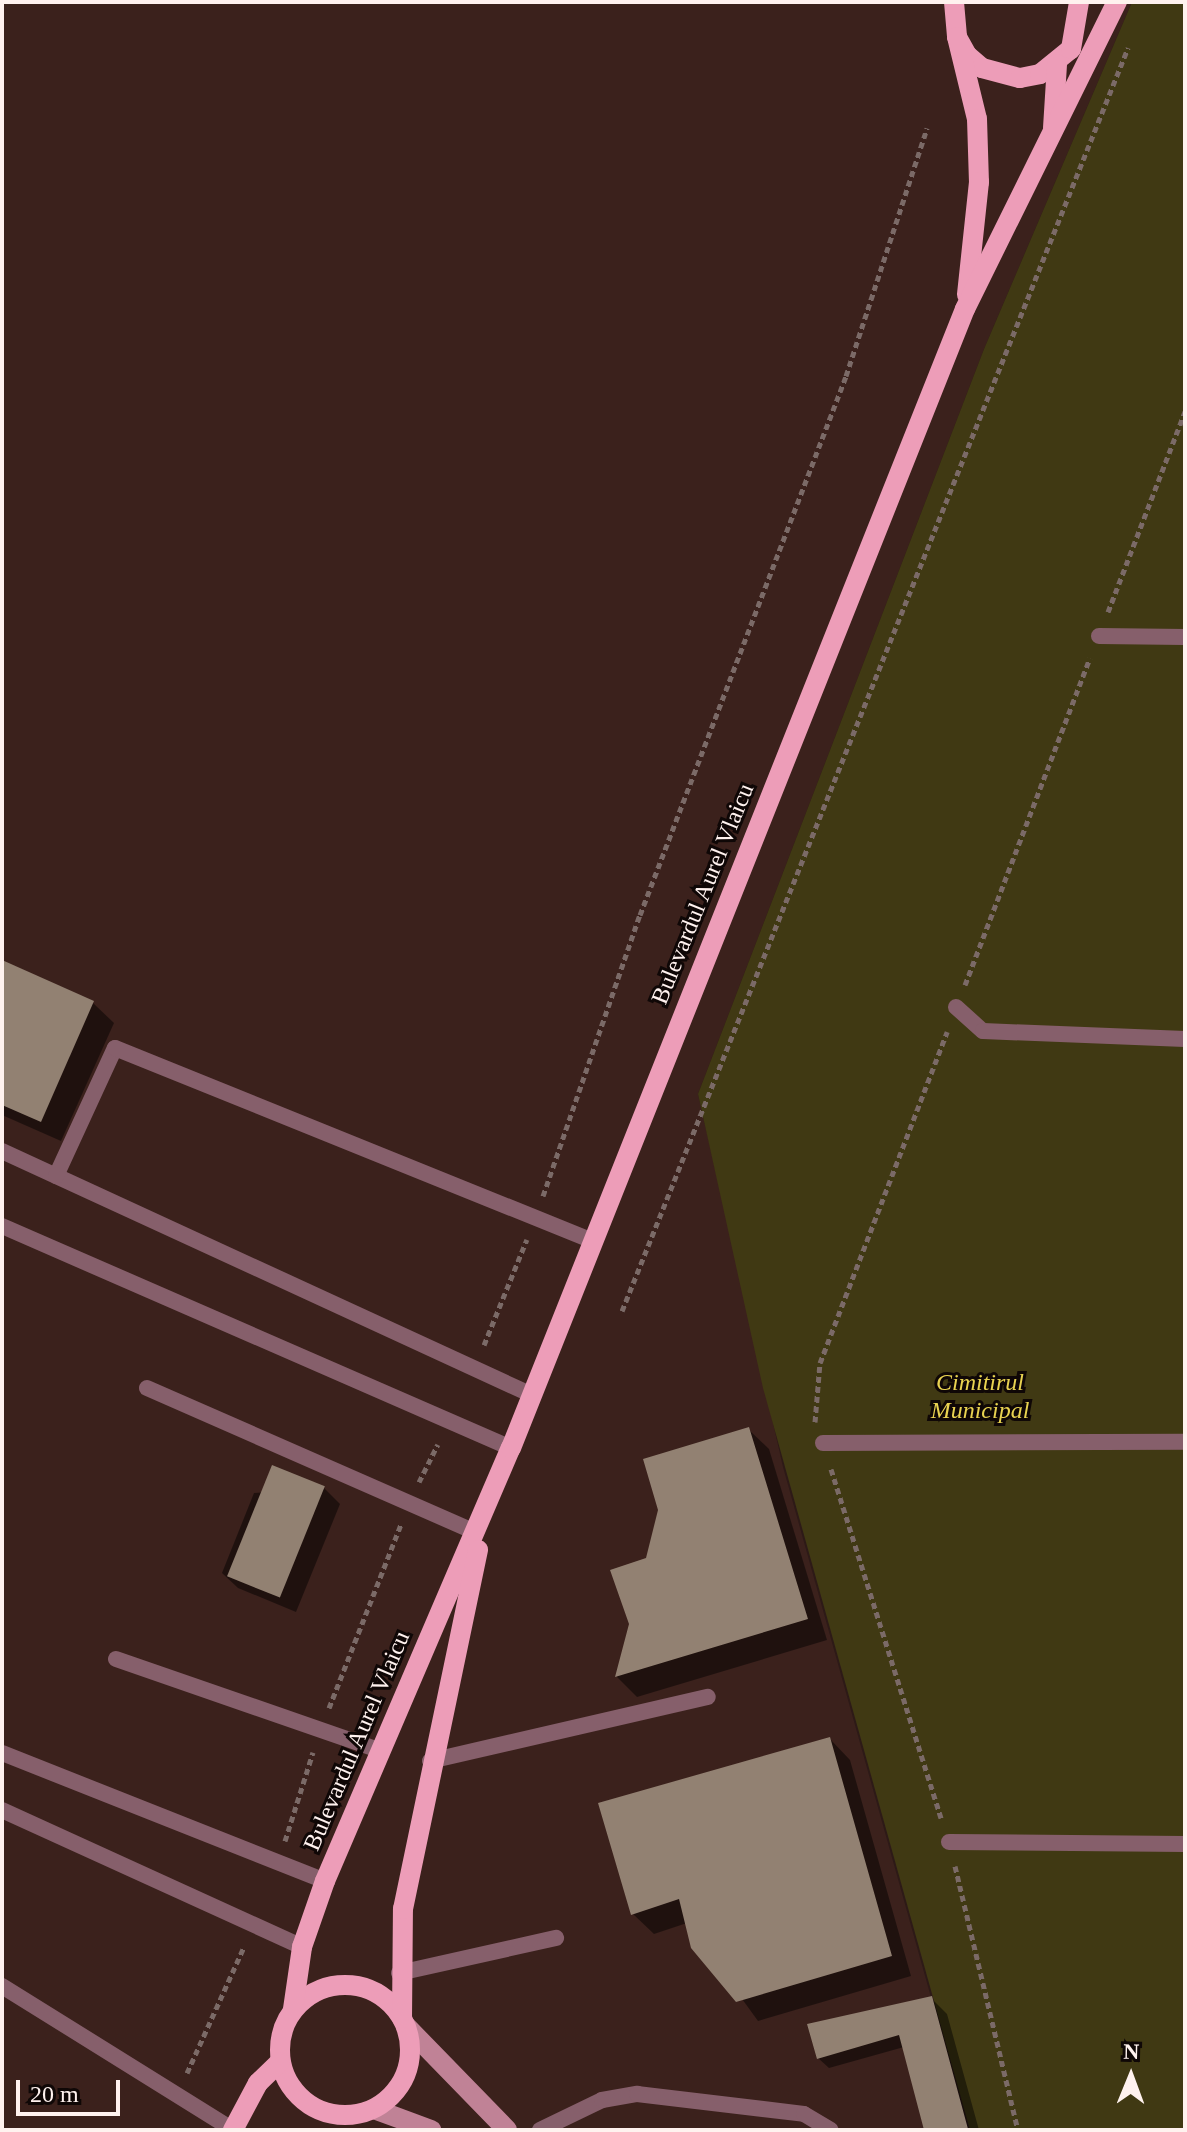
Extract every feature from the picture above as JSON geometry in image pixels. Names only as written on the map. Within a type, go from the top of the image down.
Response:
[{"type":"main road","name":"Bulevardul Aurel Vlaicu","points":[[954,2],[957,37],[977,119],[979,182],[965,309]]},
{"type":"main road","name":"Bulevardul Aurel Vlaicu","points":[[293,2009],[302,1947],[325,1881],[511,1448],[965,309],[1117,2]]},
{"type":"main road","points":[[957,37],[975,61],[1001,76],[1040,74],[1057,64],[1079,31],[1083,5]]},
{"type":"main road","name":"Bulevardul Aurel Vlaicu","points":[[1053,136],[1057,64]]},
{"type":"main road","name":"Bulevardul Aurel Vlaicu","points":[[404,2022],[399,1973],[430,1761],[489,1499]]},
{"type":"main road","points":[[233,2130],[258,2083],[280,2062],[293,2009],[326,1987],[345,1985],[383,1997],[507,2130]]},
{"type":"main road","points":[[280,2062],[300,2098],[332,2123],[374,2109],[402,2083],[404,2022]]},
{"type":"main road","points":[[374,2109],[431,2130]]},
{"type":"lane","points":[[1099,636],[1185,637]]},
{"type":"lane","points":[[956,1007],[983,1031],[1185,1039]]},
{"type":"lane","points":[[56,1176],[115,1048],[593,1241]]},
{"type":"lane","points":[[2,1151],[532,1395]]},
{"type":"lane","points":[[2,1226],[511,1448]]},
{"type":"lane","points":[[147,1388],[475,1532]]},
{"type":"lane","points":[[823,1443],[1185,1442]]},
{"type":"lane","points":[[116,1659],[381,1751]]},
{"type":"lane","points":[[430,1761],[708,1697]]},
{"type":"lane","points":[[2,1753],[325,1881]]},
{"type":"lane","points":[[2,1810],[302,1947]]},
{"type":"lane","points":[[949,1842],[1185,1844]]},
{"type":"lane","points":[[399,1973],[556,1938]]},
{"type":"lane","points":[[2,1986],[233,2130]]},
{"type":"lane","points":[[540,2130],[602,2100],[637,2094],[804,2114],[831,2130]]},
{"type":"path","points":[[622,1311],[1130,43]]},
{"type":"path","points":[[474,1368],[536,1218],[640,915],[846,376],[927,128]]},
{"type":"path","points":[[1018,2130],[949,1842],[823,1443],[815,1426],[820,1363],[1185,411]]},
{"type":"path","points":[[278,1862],[320,1730],[409,1503],[449,1421]]},
{"type":"path","points":[[177,2095],[254,1924]]},
{"type":"shaded area","points":[[2,2],[1132,2],[984,349],[698,1094],[783,1467],[968,2130],[2,2130]]},
{"type":"green space","name":"Cimitirul Municipal","points":[[1132,2],[1185,2],[1185,2130],[970,2130],[763,1388],[698,1094],[984,349]]},
{"type":"building","points":[[2,960],[94,1001],[41,1122],[2,1105]]},
{"type":"building","points":[[749,1427],[808,1619],[615,1677],[629,1624],[610,1570],[646,1558],[658,1510],[643,1459]]},
{"type":"building","points":[[272,1465],[325,1486],[280,1598],[227,1576]]},
{"type":"building","points":[[830,1737],[892,1956],[736,2002],[691,1948],[679,1899],[631,1915],[598,1803]]},
{"type":"building","points":[[932,1996],[968,2129],[965,2130],[924,2130],[899,2035],[817,2059],[807,2024]]}]
